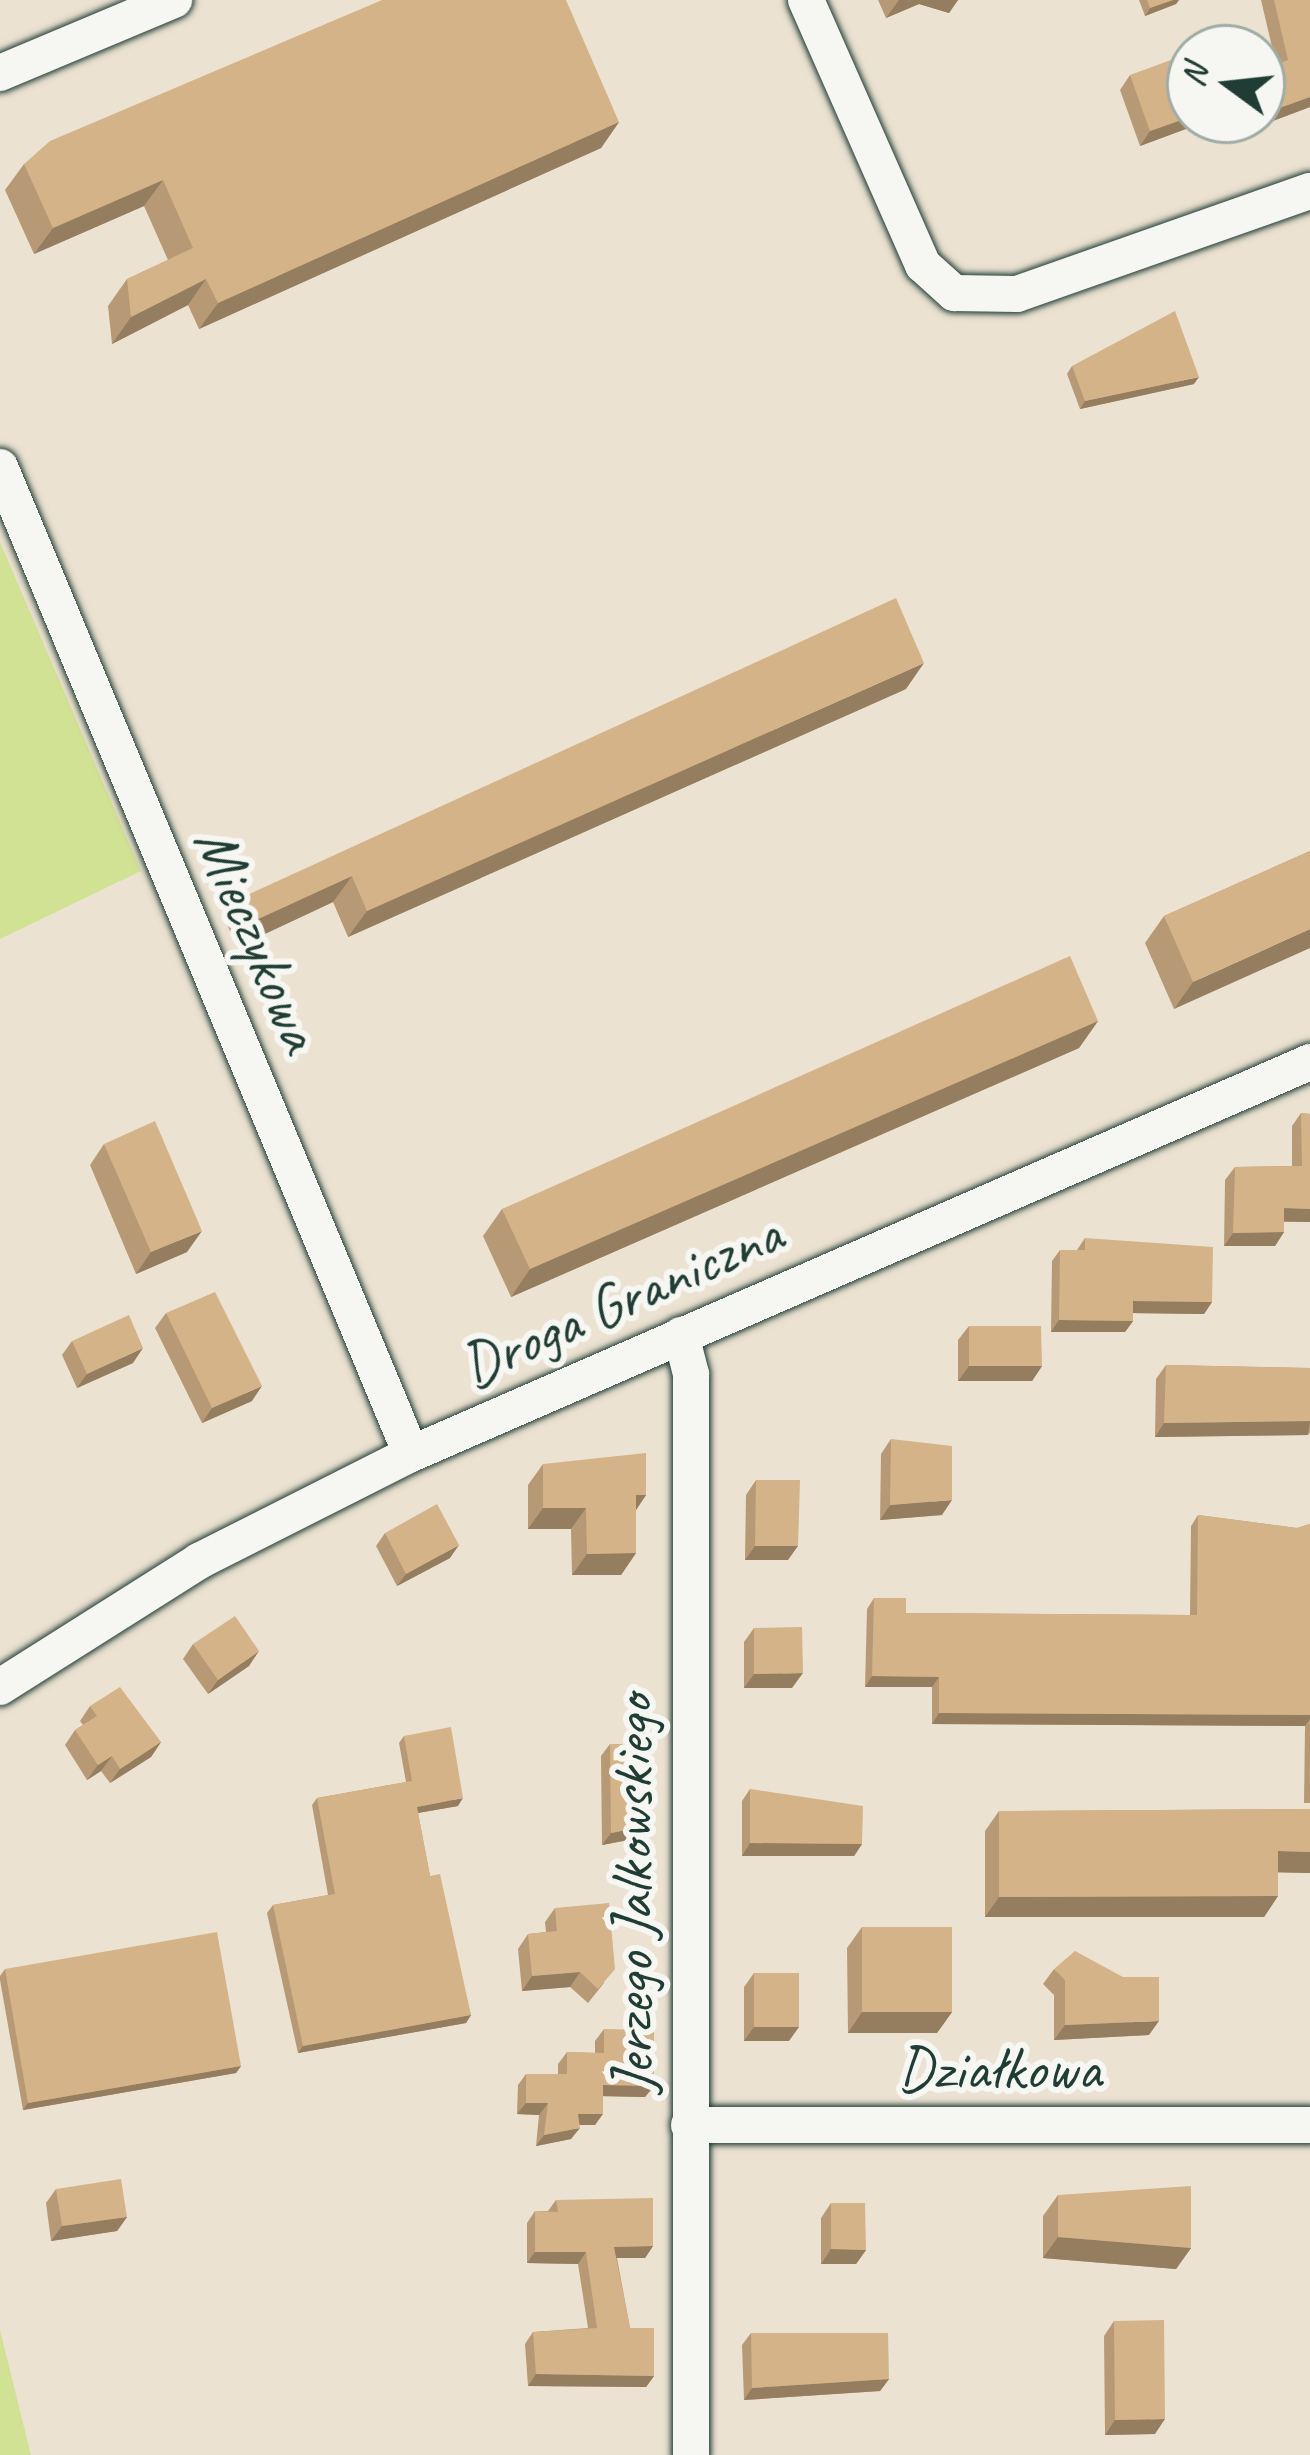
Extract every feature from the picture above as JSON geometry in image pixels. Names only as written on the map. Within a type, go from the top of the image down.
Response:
[{"type":"street","points":[[0,73],[174,0]]},
{"type":"street","points":[[806,0],[923,266],[954,293],[1017,294],[1298,195]]},
{"type":"street","name":"Mieczykowa","points":[[0,467],[411,1454]]},
{"type":"street","name":"Droga Graniczna","points":[[0,1687],[199,1561],[411,1454],[1310,1062]]},
{"type":"street","name":"Jerzego Jalkowskiego","points":[[681,1335],[691,1374],[691,2455]]},
{"type":"street","name":"Działkowa","points":[[688,2126],[1310,2125]]},
{"type":"green space","points":[[0,542],[141,871],[0,939]]},
{"type":"green space","points":[[0,2330],[31,2455],[0,2455]]},
{"type":"building","points":[[382,0],[566,0],[619,122],[218,303],[206,279],[131,317],[127,279],[193,248],[163,180],[53,228],[24,164],[50,141]]},
{"type":"building","points":[[1147,0],[1173,0],[1150,8]]},
{"type":"building","points":[[1274,0],[1310,0],[1310,97],[1286,106],[1286,24],[1280,24]]},
{"type":"building","points":[[1166,62],[1166,125],[1150,131],[1130,75]]},
{"type":"building","points":[[1175,311],[1199,377],[1085,401],[1072,366]]},
{"type":"building","points":[[896,598],[924,663],[367,911],[352,876],[256,920],[245,896]]},
{"type":"building","points":[[1310,851],[1310,929],[1193,982],[1164,916]]},
{"type":"building","points":[[1070,956],[1098,1021],[530,1269],[502,1209]]},
{"type":"building","points":[[1301,1113],[1310,1114],[1310,1209],[1284,1208],[1284,1232],[1233,1233],[1235,1167],[1302,1166]]},
{"type":"building","points":[[155,1121],[202,1231],[151,1252],[104,1144]]},
{"type":"building","points":[[1085,1238],[1213,1247],[1212,1302],[1133,1301],[1133,1321],[1059,1320],[1060,1250],[1085,1250]]},
{"type":"building","points":[[215,1292],[262,1386],[212,1408],[166,1313]]},
{"type":"building","points":[[129,1315],[143,1348],[87,1374],[72,1341]]},
{"type":"building","points":[[969,1326],[1041,1326],[1042,1366],[969,1366]]},
{"type":"building","points":[[1166,1365],[1310,1368],[1310,1421],[1164,1423]]},
{"type":"building","points":[[891,1439],[952,1446],[952,1500],[890,1505]]},
{"type":"building","points":[[646,1453],[646,1495],[636,1495],[636,1553],[587,1554],[586,1508],[543,1508],[543,1464]]},
{"type":"building","points":[[756,1480],[800,1480],[798,1546],[755,1546]]},
{"type":"building","points":[[437,1504],[459,1545],[406,1574],[385,1533]]},
{"type":"building","points":[[1198,1515],[1297,1528],[1310,1524],[1310,1715],[939,1713],[939,1677],[872,1676],[874,1598],[906,1598],[906,1613],[1197,1615]]},
{"type":"building","points":[[235,1616],[259,1651],[218,1680],[193,1644]]},
{"type":"building","points":[[802,1627],[803,1673],[754,1674],[754,1628]]},
{"type":"building","points":[[120,1687],[161,1742],[120,1769],[112,1756],[98,1765],[75,1730],[97,1716],[90,1706]]},
{"type":"building","points":[[451,1727],[463,1798],[417,1807],[430,1876],[440,1874],[471,2015],[303,2046],[273,1905],[335,1894],[317,1798],[412,1781],[404,1736]]},
{"type":"building","points":[[610,1744],[652,1744],[652,1825],[611,1833]]},
{"type":"building","points":[[750,1789],[863,1806],[862,1844],[750,1843]]},
{"type":"building","points":[[1310,1809],[1310,1852],[1278,1851],[1278,1896],[999,1897],[999,1811]]},
{"type":"building","points":[[609,1903],[615,1969],[598,1989],[580,1972],[532,1976],[528,1934],[557,1931],[555,1908]]},
{"type":"building","points":[[862,1927],[952,1927],[952,2012],[862,2012]]},
{"type":"building","points":[[217,1932],[241,2066],[28,2103],[5,1969]]},
{"type":"building","points":[[1075,1951],[1123,1977],[1159,1977],[1159,2021],[1065,2025],[1065,1980],[1054,1969]]},
{"type":"building","points":[[754,1973],[799,1973],[799,2027],[754,2027]]},
{"type":"building","points":[[604,2029],[654,2030],[654,2086],[603,2085],[603,2114],[578,2114],[580,2128],[544,2135],[548,2103],[526,2103],[526,2074],[567,2074],[567,2052],[604,2053]]},
{"type":"building","points":[[121,2179],[127,2217],[62,2226],[56,2189]]},
{"type":"building","points":[[1191,2186],[1191,2248],[1058,2237],[1058,2195]]},
{"type":"building","points":[[653,2198],[653,2246],[614,2247],[630,2328],[654,2328],[654,2376],[536,2374],[533,2332],[597,2328],[586,2252],[535,2252],[535,2211],[558,2212],[556,2200]]},
{"type":"building","points":[[831,2203],[865,2203],[866,2250],[831,2249]]},
{"type":"building","points":[[1164,2320],[1165,2419],[1115,2420],[1114,2321]]},
{"type":"building","points":[[751,2333],[888,2333],[889,2379],[752,2388]]}]
